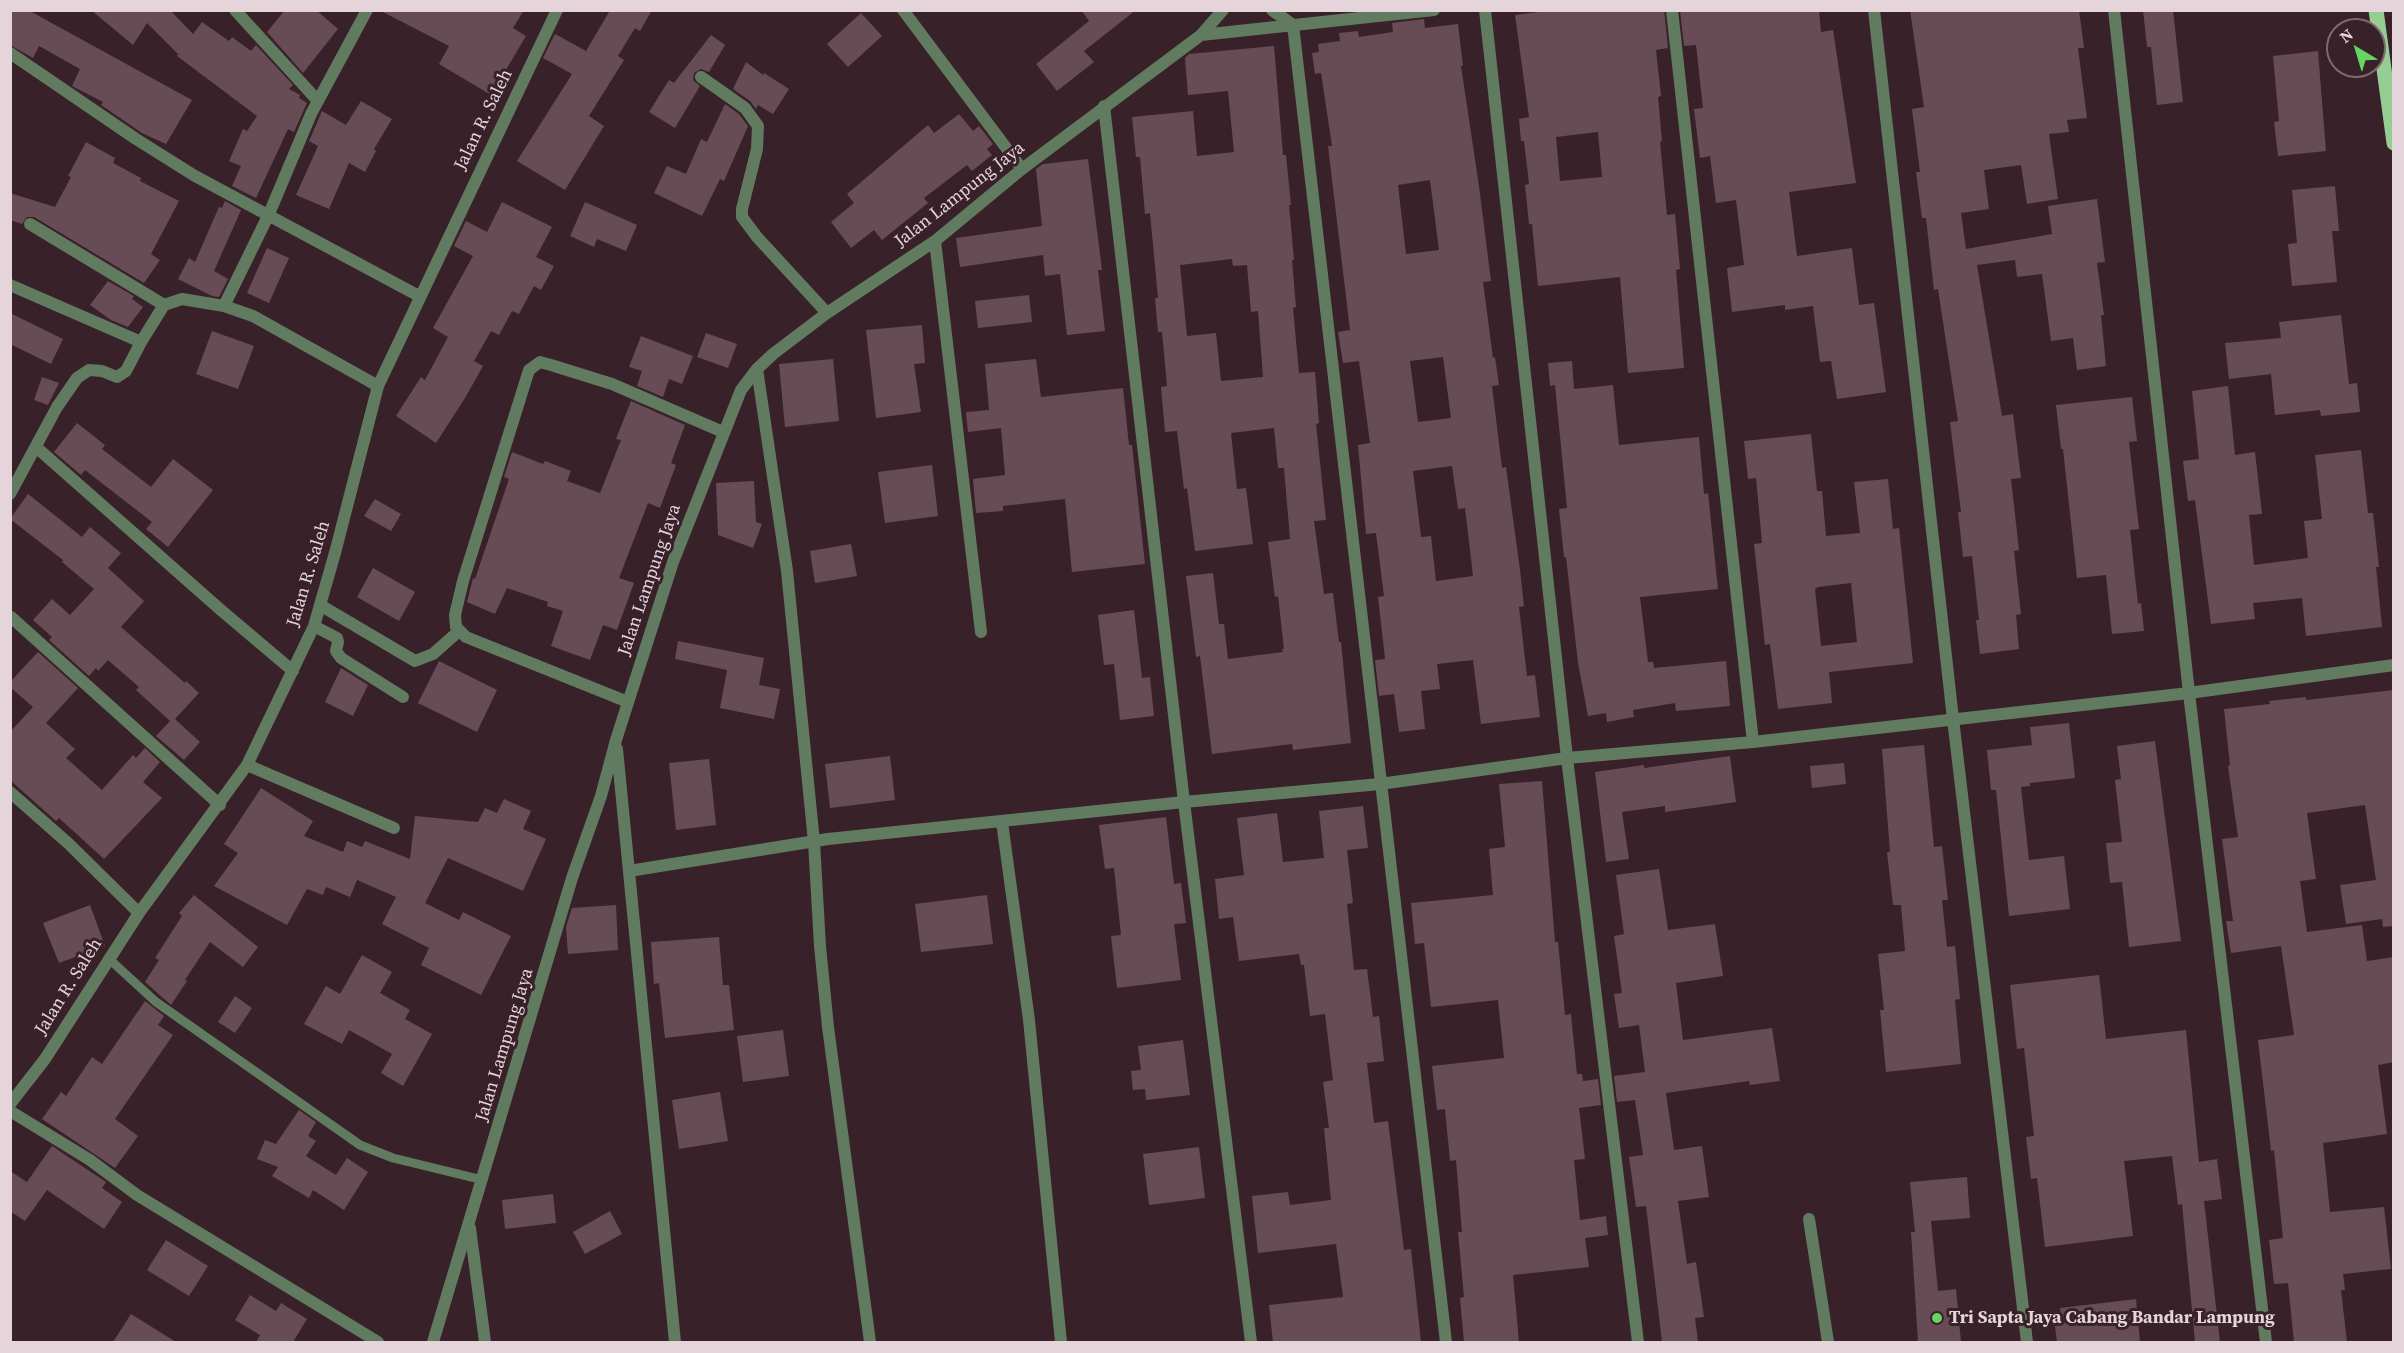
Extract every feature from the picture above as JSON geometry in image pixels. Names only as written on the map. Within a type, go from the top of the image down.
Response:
[{"type":"main road","points":[[2376,10],[2394,142]]},
{"type":"street","points":[[235,10],[318,101]]},
{"type":"street","points":[[224,306],[269,214],[318,101],[367,10]]},
{"type":"street","name":"Jalan R. Saleh","points":[[10,1104],[45,1059],[139,913],[247,765],[314,626],[378,386],[557,10]]},
{"type":"street","points":[[903,10],[1022,169]]},
{"type":"street","name":"Jalan Lampung Jaya","points":[[433,1342],[572,878],[601,796],[616,740],[673,562],[741,390],[757,369],[827,313],[935,241],[1022,169],[1201,35],[1223,10]]},
{"type":"street","points":[[1272,10],[1293,25],[1446,1342]]},
{"type":"street","points":[[1201,35],[1434,10]]},
{"type":"street","points":[[1485,10],[1567,758],[1638,1342]]},
{"type":"street","points":[[1672,10],[1753,742]]},
{"type":"street","points":[[1874,10],[1953,719],[2027,1342]]},
{"type":"street","points":[[2115,10],[2189,693],[2266,1342]]},
{"type":"street","points":[[10,53],[195,176],[419,296]]},
{"type":"street","points":[[700,77],[746,108],[758,126],[757,149],[742,217],[757,237],[827,313]]},
{"type":"street","points":[[1104,106],[1184,802],[1251,1342]]},
{"type":"street","points":[[30,224],[164,305]]},
{"type":"street","points":[[935,241],[981,632]]},
{"type":"street","points":[[10,285],[141,342]]},
{"type":"street","points":[[10,494],[57,407],[77,378],[89,370],[102,371],[117,377],[130,366],[141,342],[164,305],[182,299],[224,306],[253,316],[378,386]]},
{"type":"street","points":[[628,702],[466,638],[459,632],[455,615],[463,581],[529,370],[535,364],[543,362],[551,364],[612,384],[723,432]]},
{"type":"street","points":[[757,369],[787,571],[814,842],[820,946],[828,1028],[870,1342]]},
{"type":"street","points":[[36,447],[293,671]]},
{"type":"street","points":[[320,605],[415,661],[433,654],[459,632]]},
{"type":"street","points":[[11,617],[220,805]]},
{"type":"street","points":[[314,626],[337,638],[336,651],[341,658],[403,696]]},
{"type":"street","points":[[629,871],[814,842],[1184,802],[1380,784],[1567,758],[1753,742],[2189,693],[2394,665]]},
{"type":"street","points":[[616,740],[675,1342]]},
{"type":"street","points":[[247,765],[393,828]]},
{"type":"street","points":[[10,792],[69,844],[139,913]]},
{"type":"street","points":[[1002,822],[1029,1020],[1060,1342]]},
{"type":"street","points":[[10,1111],[90,1160],[137,1195],[378,1342]]},
{"type":"street","points":[[1809,1219],[1828,1342]]},
{"type":"street","points":[[470,1223],[485,1342]]},
{"type":"lane","points":[[108,958],[156,1002],[360,1145],[393,1158],[483,1180]]},
{"type":"building","points":[[10,10],[28,10],[192,100],[166,144],[142,133],[101,105],[103,102],[72,86],[80,69],[39,46],[33,58],[10,45]]},
{"type":"building","points":[[91,10],[170,10],[193,34],[202,22],[229,41],[232,37],[251,51],[256,45],[293,85],[289,89],[300,95],[299,98],[307,103],[294,132],[288,129],[256,198],[232,186],[241,166],[229,161],[243,129],[247,131],[257,116],[177,56],[178,54],[147,23],[133,45]]},
{"type":"building","points":[[285,10],[316,10],[338,29],[303,73],[267,32]]},
{"type":"building","points":[[379,10],[524,10],[513,28],[526,36],[491,95],[439,64],[449,46]]},
{"type":"building","points":[[606,10],[652,10],[640,31],[635,28],[618,56],[624,60],[589,116],[604,126],[565,190],[517,161],[572,74],[543,58],[555,34],[586,51],[609,12]]},
{"type":"building","points":[[1081,10],[1136,10],[1084,51],[1094,62],[1057,91],[1036,64],[1089,21]]},
{"type":"building","points":[[1554,10],[1664,10],[1668,48],[1656,50],[1661,96],[1658,97],[1662,141],[1660,142],[1667,215],[1675,214],[1680,269],[1676,270],[1684,368],[1628,373],[1620,277],[1538,286],[1532,224],[1529,224],[1525,185],[1529,184],[1519,119],[1529,117],[1515,15]],"holes":[[[1598,132],[1602,177],[1560,181],[1556,137]]]},
{"type":"building","points":[[1680,10],[1819,10],[1821,32],[1833,30],[1856,183],[1789,192],[1797,256],[1852,248],[1859,305],[1874,303],[1886,392],[1837,399],[1831,361],[1820,362],[1813,306],[1785,310],[1785,305],[1732,312],[1727,268],[1744,265],[1736,200],[1716,203],[1710,156],[1700,158],[1694,109],[1703,108],[1696,45],[1684,46]]},
{"type":"building","points":[[1910,10],[2079,10],[2084,48],[2078,48],[2087,118],[2067,120],[2069,132],[2049,134],[2058,199],[2027,204],[2021,165],[1984,170],[1989,209],[1961,213],[1966,249],[2052,234],[2048,206],[2097,199],[2105,262],[2097,263],[2104,315],[2101,315],[2106,366],[2077,370],[2073,338],[2051,341],[2042,274],[2017,277],[2015,260],[1977,265],[2002,416],[2013,414],[2021,478],[2011,479],[2019,550],[2014,551],[2021,614],[2016,615],[2019,649],[1980,654],[1972,556],[1963,557],[1958,512],[1961,512],[1950,422],[1958,421],[1938,289],[1934,290],[1926,218],[1922,218],[1916,172],[1920,172],[1912,109],[1924,107]]},
{"type":"building","points":[[2143,10],[2173,10],[2183,102],[2157,105],[2151,47],[2147,47]]},
{"type":"building","points":[[861,13],[882,36],[848,67],[827,44]]},
{"type":"building","points":[[1424,19],[1425,28],[1458,24],[1463,66],[1461,66],[1491,281],[1483,282],[1499,385],[1492,386],[1502,468],[1506,467],[1520,570],[1524,606],[1519,607],[1527,676],[1535,675],[1540,717],[1481,724],[1473,660],[1437,664],[1440,689],[1421,691],[1425,729],[1399,732],[1394,694],[1379,696],[1375,660],[1385,659],[1378,597],[1384,596],[1376,533],[1366,534],[1358,445],[1370,443],[1359,361],[1343,363],[1338,332],[1350,330],[1328,146],[1332,146],[1321,73],[1315,74],[1312,53],[1319,52],[1318,44],[1340,41],[1339,33],[1358,31],[1359,37],[1393,32],[1392,23]],"holes":[[[1430,180],[1439,250],[1406,254],[1398,185]],[[1443,357],[1451,418],[1418,422],[1410,361]],[[1452,466],[1458,509],[1465,508],[1473,576],[1436,581],[1431,536],[1421,537],[1413,471]]]},
{"type":"building","points":[[711,35],[725,45],[709,72],[701,69],[694,73],[693,80],[700,86],[675,128],[649,112],[669,80],[674,83]]},
{"type":"building","points":[[1274,46],[1283,155],[1286,155],[1291,205],[1289,205],[1296,307],[1293,308],[1299,373],[1315,372],[1319,423],[1316,424],[1326,520],[1314,521],[1324,594],[1333,593],[1339,642],[1341,642],[1351,743],[1293,750],[1292,744],[1212,754],[1200,656],[1196,657],[1186,576],[1213,573],[1219,624],[1224,624],[1228,659],[1283,652],[1278,596],[1275,597],[1268,542],[1290,539],[1284,468],[1278,468],[1274,428],[1231,433],[1237,489],[1246,488],[1253,544],[1195,551],[1177,431],[1165,432],[1161,387],[1167,386],[1162,332],[1158,332],[1155,298],[1158,298],[1150,213],[1145,214],[1140,157],[1136,157],[1132,117],[1193,111],[1197,156],[1234,152],[1228,91],[1188,95],[1185,58],[1189,54]],"holes":[[[1232,259],[1233,266],[1247,265],[1251,312],[1258,311],[1263,377],[1221,381],[1216,333],[1187,336],[1180,265]]]},
{"type":"building","points":[[2318,51],[2326,151],[2278,156],[2274,122],[2279,121],[2273,56]]},
{"type":"building","points":[[746,62],[763,75],[764,73],[789,89],[773,114],[758,105],[756,109],[750,101],[733,89]]},
{"type":"building","points":[[361,101],[392,119],[374,149],[376,151],[365,172],[349,163],[329,209],[296,195],[318,146],[309,141],[322,111],[346,125]]},
{"type":"building","points":[[725,104],[739,114],[748,126],[724,181],[720,179],[702,216],[654,193],[667,166],[686,174],[701,139],[707,142]]},
{"type":"building","points":[[959,114],[973,131],[979,126],[993,144],[987,149],[992,155],[972,171],[967,165],[924,198],[928,203],[882,240],[874,230],[851,248],[831,222],[854,203],[847,194],[928,125],[934,133]]},
{"type":"building","points":[[86,142],[115,158],[113,163],[141,178],[140,181],[179,201],[151,254],[160,260],[144,283],[34,217],[27,217],[22,224],[10,220],[10,193],[55,207]]},
{"type":"building","points":[[1088,159],[1102,270],[1098,270],[1105,331],[1067,335],[1060,274],[1045,276],[1043,255],[960,267],[956,238],[1042,226],[1036,169],[1043,164]]},
{"type":"building","points":[[2335,186],[2339,231],[2332,231],[2337,282],[2292,286],[2288,244],[2297,243],[2292,190]]},
{"type":"building","points":[[225,201],[241,210],[214,271],[228,279],[219,297],[212,296],[178,279],[189,258],[195,262],[219,207],[222,208]]},
{"type":"building","points":[[502,202],[552,227],[536,257],[554,266],[541,290],[534,286],[519,314],[512,311],[499,335],[491,331],[474,361],[483,366],[436,443],[396,416],[421,377],[425,380],[448,337],[433,328],[473,256],[454,246],[466,221],[487,232]]},
{"type":"building","points":[[585,202],[637,225],[626,251],[597,239],[594,247],[570,236]]},
{"type":"building","points":[[267,248],[289,258],[269,303],[247,293]]},
{"type":"building","points":[[108,281],[134,296],[132,299],[143,307],[128,327],[111,320],[90,305]]},
{"type":"building","points":[[1029,295],[1032,322],[978,328],[975,301]]},
{"type":"building","points":[[10,313],[63,339],[51,364],[10,344]]},
{"type":"building","points":[[2341,315],[2349,384],[2357,383],[2360,412],[2321,416],[2320,410],[2275,415],[2271,374],[2229,379],[2225,343],[2281,338],[2279,322]]},
{"type":"building","points":[[922,325],[925,363],[914,364],[921,412],[876,418],[866,330]]},
{"type":"building","points":[[212,331],[254,346],[238,389],[196,374]]},
{"type":"building","points":[[706,333],[737,344],[728,368],[697,357]]},
{"type":"building","points":[[641,336],[693,356],[682,384],[669,379],[663,397],[637,386],[642,371],[629,367]]},
{"type":"building","points":[[833,359],[839,421],[785,427],[779,364]]},
{"type":"building","points":[[1036,359],[1041,397],[1123,388],[1129,445],[1132,445],[1145,564],[1072,572],[1065,499],[1003,506],[1003,511],[976,513],[973,479],[1005,475],[1001,428],[968,432],[966,412],[989,410],[985,364]]},
{"type":"building","points":[[1572,361],[1574,389],[1613,385],[1619,445],[1699,437],[1704,494],[1708,493],[1718,589],[1640,597],[1648,662],[1653,662],[1654,668],[1726,661],[1730,706],[1676,711],[1675,703],[1633,710],[1634,717],[1607,722],[1606,713],[1588,716],[1578,663],[1566,557],[1564,557],[1559,509],[1567,508],[1555,385],[1550,386],[1548,363]]},
{"type":"building","points":[[42,377],[59,383],[48,405],[34,400]]},
{"type":"building","points":[[2228,386],[2235,455],[2255,452],[2262,514],[2249,515],[2254,565],[2308,558],[2304,521],[2322,519],[2315,455],[2361,450],[2368,513],[2373,513],[2382,627],[2306,636],[2302,598],[2253,603],[2255,619],[2211,624],[2195,500],[2188,501],[2183,461],[2199,459],[2192,391]]},
{"type":"building","points":[[2132,397],[2137,441],[2129,442],[2139,529],[2130,530],[2138,604],[2141,603],[2144,631],[2112,634],[2106,575],[2077,578],[2056,405]]},
{"type":"building","points":[[631,401],[685,425],[671,463],[676,465],[660,508],[648,503],[619,578],[634,583],[617,630],[603,625],[590,660],[551,646],[563,611],[547,606],[548,602],[507,588],[495,614],[467,602],[473,578],[475,579],[509,479],[504,477],[512,452],[543,464],[545,461],[571,471],[567,481],[600,493],[621,440],[616,439]]},
{"type":"building","points":[[77,423],[105,445],[102,449],[151,487],[173,459],[213,490],[168,547],[146,529],[152,522],[85,470],[81,475],[54,452]]},
{"type":"building","points":[[1811,434],[1817,491],[1822,491],[1826,536],[1860,533],[1854,482],[1888,479],[1893,529],[1899,528],[1913,663],[1829,672],[1832,703],[1778,709],[1770,644],[1765,645],[1754,544],[1762,543],[1756,478],[1748,479],[1744,441]],"holes":[[[1851,583],[1857,642],[1821,646],[1815,589]]]},
{"type":"building","points":[[932,465],[938,516],[885,523],[878,472]]},
{"type":"building","points":[[754,481],[756,522],[762,524],[753,548],[718,535],[716,483]]},
{"type":"building","points":[[28,494],[82,537],[90,527],[121,553],[108,568],[144,601],[121,627],[199,693],[175,719],[200,742],[184,760],[156,736],[170,721],[136,690],[139,687],[108,660],[98,671],[96,668],[89,676],[49,640],[52,637],[33,620],[52,599],[70,615],[94,589],[62,562],[63,560],[10,519]]},
{"type":"building","points":[[375,499],[401,514],[391,531],[364,516]]},
{"type":"building","points":[[851,544],[857,576],[815,583],[810,551]]},
{"type":"building","points":[[373,568],[415,592],[399,621],[357,597]]},
{"type":"building","points":[[1134,610],[1142,678],[1150,677],[1154,716],[1120,720],[1114,664],[1104,665],[1098,615]]},
{"type":"building","points":[[678,641],[764,658],[759,685],[780,689],[774,719],[720,708],[727,670],[675,659]]},
{"type":"building","points":[[38,652],[78,688],[46,723],[75,749],[66,758],[102,790],[133,755],[136,758],[145,748],[160,762],[143,782],[162,798],[104,859],[59,818],[56,821],[10,780],[10,732],[33,707],[10,687],[10,682]]},
{"type":"building","points":[[439,661],[497,690],[477,732],[418,703]]},
{"type":"building","points":[[341,668],[368,685],[353,716],[325,702]]},
{"type":"building","points":[[2394,690],[2394,926],[2383,927],[2382,919],[2346,924],[2340,885],[2376,880],[2365,805],[2307,813],[2316,879],[2300,881],[2307,932],[2362,925],[2367,961],[2394,957],[2394,1062],[2378,1065],[2387,1134],[2323,1143],[2330,1212],[2384,1207],[2391,1269],[2343,1274],[2345,1290],[2341,1290],[2347,1342],[2294,1342],[2288,1283],[2274,1284],[2269,1240],[2283,1238],[2274,1150],[2271,1151],[2258,1040],[2294,1035],[2281,946],[2231,953],[2226,921],[2233,921],[2222,839],[2238,837],[2228,766],[2230,765],[2224,709],[2270,704],[2269,701],[2306,697],[2306,700]]},
{"type":"building","points":[[2069,723],[2075,778],[2030,783],[2030,786],[2021,787],[2029,860],[2064,856],[2070,909],[2009,916],[1996,790],[1991,790],[1987,750],[2032,745],[2030,727]]},
{"type":"building","points":[[2155,741],[2181,941],[2129,947],[2122,882],[2110,883],[2106,843],[2122,842],[2115,780],[2121,779],[2117,746]]},
{"type":"building","points":[[1924,745],[1934,847],[1942,846],[1948,900],[1942,900],[1947,947],[1955,946],[1960,999],[1955,1000],[1961,1064],[1886,1072],[1880,1010],[1884,1010],[1878,954],[1905,951],[1901,905],[1893,905],[1887,852],[1890,852],[1882,749]]},
{"type":"building","points":[[890,756],[895,800],[830,808],[825,764]]},
{"type":"building","points":[[1730,756],[1736,802],[1665,812],[1665,806],[1622,812],[1629,859],[1606,862],[1595,772]]},
{"type":"building","points":[[709,759],[716,825],[676,830],[669,763]]},
{"type":"building","points":[[1844,763],[1846,784],[1812,788],[1810,766]]},
{"type":"building","points":[[1542,781],[1555,942],[1558,942],[1565,1015],[1571,1014],[1577,1074],[1582,1074],[1583,1081],[1598,1079],[1601,1105],[1579,1108],[1585,1159],[1574,1160],[1580,1220],[1606,1216],[1608,1235],[1585,1238],[1589,1267],[1513,1275],[1519,1342],[1464,1342],[1460,1298],[1464,1297],[1458,1232],[1462,1232],[1456,1160],[1450,1161],[1445,1109],[1437,1110],[1432,1066],[1504,1058],[1498,1000],[1431,1007],[1424,943],[1415,944],[1411,903],[1493,895],[1489,849],[1505,847],[1499,784]]},
{"type":"building","points":[[261,788],[313,821],[304,836],[343,852],[347,841],[362,847],[365,841],[410,859],[415,816],[478,822],[485,808],[497,813],[504,799],[531,811],[523,829],[546,839],[523,891],[448,858],[425,903],[459,920],[463,912],[511,936],[481,995],[421,965],[429,948],[382,924],[396,897],[357,880],[350,897],[326,887],[323,895],[307,889],[287,925],[214,886],[238,853],[224,844]]},
{"type":"building","points":[[1363,806],[1368,848],[1347,850],[1353,903],[1347,904],[1354,970],[1367,969],[1373,1017],[1379,1016],[1384,1061],[1367,1063],[1374,1123],[1388,1121],[1404,1250],[1411,1249],[1421,1342],[1273,1342],[1269,1305],[1343,1297],[1336,1244],[1258,1253],[1252,1196],[1288,1192],[1290,1205],[1331,1200],[1324,1128],[1329,1128],[1323,1082],[1333,1080],[1325,1014],[1310,1016],[1304,965],[1301,965],[1299,954],[1239,961],[1233,917],[1219,919],[1215,879],[1244,875],[1237,818],[1277,813],[1283,862],[1324,858],[1319,811]]},
{"type":"building","points":[[1166,817],[1174,884],[1181,883],[1186,923],[1174,924],[1181,980],[1117,988],[1111,936],[1121,935],[1114,868],[1105,869],[1099,825]]},
{"type":"building","points":[[1659,869],[1668,930],[1715,924],[1723,976],[1676,983],[1683,1040],[1772,1028],[1780,1081],[1750,1085],[1749,1081],[1666,1093],[1674,1150],[1702,1146],[1709,1197],[1678,1201],[1687,1264],[1696,1262],[1704,1317],[1695,1318],[1698,1342],[1662,1342],[1646,1206],[1636,1207],[1629,1157],[1643,1155],[1635,1100],[1617,1102],[1614,1076],[1645,1072],[1639,1025],[1619,1028],[1614,994],[1622,993],[1614,936],[1624,934],[1616,875]]},
{"type":"building","points":[[194,895],[258,947],[243,967],[210,942],[171,1005],[145,982],[159,960],[155,958],[182,916],[179,913]]},
{"type":"building","points":[[987,895],[993,944],[921,952],[915,904]]},
{"type":"building","points":[[90,905],[105,946],[59,963],[43,923]]},
{"type":"building","points":[[616,905],[618,950],[568,954],[566,927],[572,908]]},
{"type":"building","points":[[719,937],[723,985],[729,985],[734,1030],[665,1038],[659,983],[654,984],[651,942]]},
{"type":"building","points":[[362,955],[392,972],[380,993],[410,1010],[405,1019],[432,1034],[403,1086],[381,1073],[392,1054],[349,1030],[342,1044],[304,1024],[326,986],[340,994]]},
{"type":"building","points":[[2099,975],[2106,1039],[2186,1030],[2199,1162],[2217,1159],[2222,1199],[2204,1201],[2220,1342],[2195,1342],[2182,1204],[2178,1205],[2172,1156],[2124,1161],[2133,1236],[2045,1247],[2037,1178],[2031,1179],[2026,1137],[2034,1136],[2024,1048],[2017,1049],[2010,985]]},
{"type":"building","points":[[235,996],[252,1008],[235,1033],[218,1022]]},
{"type":"building","points":[[145,1001],[164,1016],[158,1025],[173,1035],[115,1119],[138,1136],[115,1168],[42,1119],[61,1092],[66,1096],[92,1057],[102,1064]]},
{"type":"building","points":[[783,1030],[789,1076],[743,1082],[737,1036]]},
{"type":"building","points":[[1183,1040],[1190,1095],[1146,1100],[1145,1089],[1133,1090],[1131,1071],[1141,1070],[1138,1046]]},
{"type":"building","points":[[720,1092],[728,1141],[679,1149],[672,1100]]},
{"type":"building","points":[[299,1110],[316,1122],[308,1136],[316,1141],[306,1156],[336,1175],[347,1158],[368,1172],[344,1210],[313,1190],[309,1198],[272,1176],[278,1167],[257,1159],[265,1140],[276,1144]]},
{"type":"building","points":[[52,1146],[106,1182],[102,1188],[122,1202],[104,1229],[47,1190],[25,1221],[10,1211],[10,1171],[27,1182]]},
{"type":"building","points":[[1199,1147],[1205,1198],[1149,1205],[1143,1154]]},
{"type":"building","points":[[1967,1177],[1970,1218],[1931,1221],[1938,1291],[1956,1289],[1961,1342],[1918,1342],[1911,1232],[1915,1232],[1910,1182]]},
{"type":"building","points":[[553,1194],[556,1223],[505,1229],[502,1200]]},
{"type":"building","points":[[610,1211],[622,1234],[585,1254],[573,1232]]},
{"type":"building","points":[[166,1240],[208,1266],[189,1296],[147,1270]]},
{"type":"building","points":[[250,1295],[276,1311],[281,1303],[307,1319],[293,1342],[256,1342],[260,1335],[235,1320]]},
{"type":"building","points":[[2136,1299],[2140,1342],[2057,1342],[2054,1319],[2061,1318],[2060,1308]]},
{"type":"building","points":[[131,1314],[176,1342],[113,1342]]},
{"type":"place","name":"Tri Sapta Jaya Cabang Bandar Lampung","points":[[1937,1318]]}]
